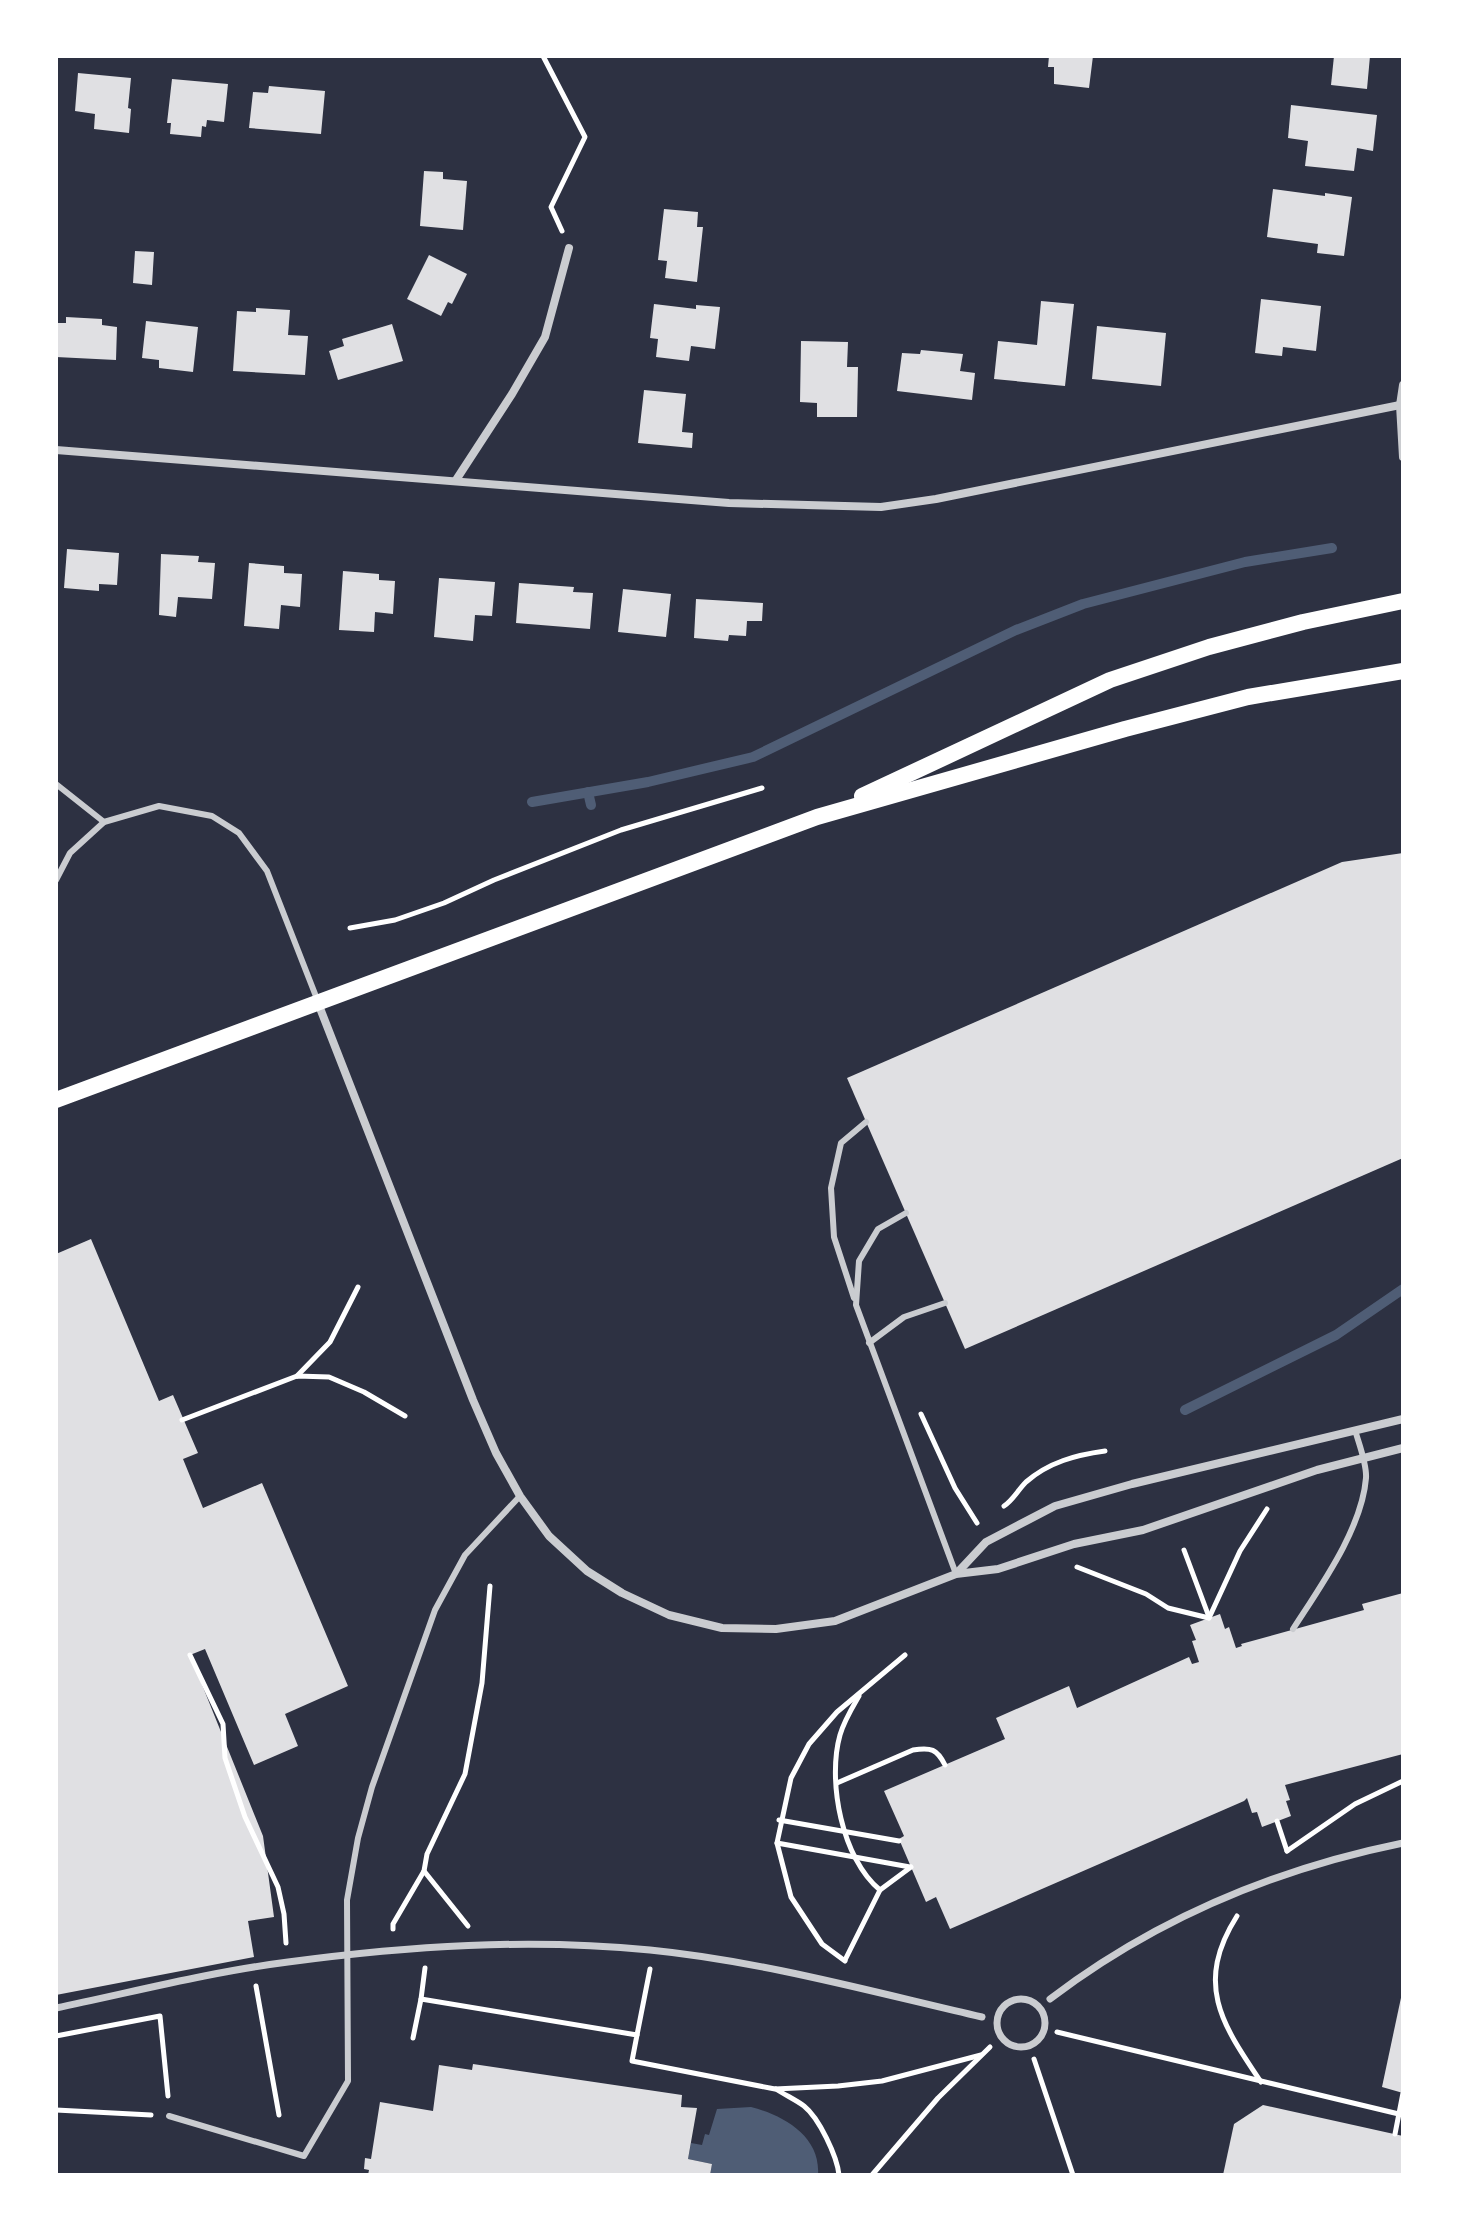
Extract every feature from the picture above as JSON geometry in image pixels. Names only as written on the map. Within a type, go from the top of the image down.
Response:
[{"type":"main road","points":[[817,817],[1110,680],[1209,647],[1303,622],[1403,601]]},
{"type":"main road","points":[[56,1100],[817,817],[1248,697],[1403,671]]},
{"type":"street","points":[[456,480],[545,337],[569,248]]},
{"type":"street","points":[[1403,385],[1400,405],[1403,457]]},
{"type":"street","points":[[56,450],[729,503],[881,507],[936,499],[1400,405]]},
{"type":"street","points":[[318,1003],[473,1400],[496,1453],[520,1496],[549,1536],[587,1571],[622,1593],[669,1615],[722,1628],[776,1629],[835,1621],[956,1574],[998,1569],[1074,1544],[1143,1530],[1317,1470],[1403,1448]]},
{"type":"street","points":[[956,1574],[986,1542],[1055,1506],[1146,1480],[1403,1419]]},
{"type":"street","points":[[1050,1999],[1093,1968],[1196,1910],[1294,1871],[1403,1843]]},
{"type":"street","points":[[56,2008],[287,1962],[393,1948],[536,1943],[654,1950],[841,1985],[982,2017]]},
{"type":"street","points":[[1021,1999],[1037,2004],[1045,2023],[1039,2039],[1021,2047],[1005,2041],[997,2023],[1003,2007],[1021,1999]]},
{"type":"lane","points":[[56,784],[104,822]]},
{"type":"lane","points":[[56,880],[70,853],[104,822],[159,806],[212,816],[239,833],[267,871],[318,1003]]},
{"type":"lane","points":[[866,1122],[841,1143],[831,1188],[834,1237],[869,1343],[956,1574]]},
{"type":"lane","points":[[856,1305],[859,1261],[878,1229],[906,1213]]},
{"type":"lane","points":[[869,1343],[904,1317],[945,1303]]},
{"type":"lane","points":[[1293,1629],[1348,1537],[1367,1477],[1355,1430]]},
{"type":"lane","points":[[169,2116],[304,2156],[348,2081],[347,1900],[372,1787],[435,1610],[465,1555],[520,1496]]},
{"type":"path","points":[[543,56],[585,137],[551,207]]},
{"type":"path","points":[[350,928],[395,920],[621,830],[762,788]]},
{"type":"path","points":[[297,1376],[330,1342],[358,1287]]},
{"type":"path","points":[[182,1420],[297,1376],[329,1377],[364,1392],[405,1416]]},
{"type":"path","points":[[917,1404],[955,1488],[976,1521],[989,1513]]},
{"type":"path","points":[[998,1509],[1045,1469],[1071,1456],[1105,1451]]},
{"type":"path","points":[[1209,1618],[1240,1551],[1271,1504]]},
{"type":"path","points":[[1184,1550],[1209,1618]]},
{"type":"path","points":[[1074,1566],[1146,1594],[1168,1608],[1209,1618]]},
{"type":"path","points":[[393,1948],[393,1924],[424,1871],[427,1854],[465,1774],[482,1683],[490,1586]]},
{"type":"path","points":[[190,1655],[223,1724],[225,1758],[245,1817],[278,1887],[284,1914],[287,1962]]},
{"type":"path","points":[[845,1961],[822,1944],[791,1897],[777,1843],[780,1820],[791,1778],[804,1752],[827,1721],[905,1655]]},
{"type":"path","points":[[863,1689],[840,1735],[837,1783],[844,1831],[852,1856],[869,1881],[880,1890]]},
{"type":"path","points":[[837,1783],[913,1750],[932,1748],[939,1753],[945,1765]]},
{"type":"path","points":[[1261,2082],[1225,2027],[1217,2001],[1215,1983],[1221,1947],[1228,1930],[1287,1850],[1355,1804],[1403,1781]]},
{"type":"path","points":[[780,1820],[899,1841]]},
{"type":"path","points":[[1277,1821],[1294,1871]]},
{"type":"path","points":[[777,1843],[911,1867],[880,1890],[845,1961],[841,1985]]},
{"type":"path","points":[[424,1871],[483,1945]]},
{"type":"path","points":[[654,1950],[632,2061],[775,2089],[882,2081],[981,2055]]},
{"type":"path","points":[[253,1968],[279,2115]]},
{"type":"path","points":[[413,2038],[421,1999],[637,2035]]},
{"type":"path","points":[[56,2036],[160,2016],[169,2116],[56,2110]]},
{"type":"path","points":[[1057,2032],[1403,2115]]},
{"type":"path","points":[[872,2175],[938,2098],[990,2047]]},
{"type":"path","points":[[1034,2059],[1073,2175]]},
{"type":"path","points":[[775,2089],[807,2108],[822,2130],[838,2164],[839,2175]]},
{"type":"path","points":[[1395,2134],[1403,2093]]},
{"type":"water","points":[[751,2107],[787,2122],[807,2138],[817,2161],[818,2175],[710,2175],[712,2164],[688,2159],[691,2143],[702,2145],[705,2134],[709,2135],[717,2109]]},
{"type":"building","points":[[1049,56],[1093,56],[1089,88],[1054,84],[1054,67],[1048,67]]},
{"type":"building","points":[[1334,56],[1370,56],[1367,89],[1331,85]]},
{"type":"building","points":[[78,73],[131,78],[129,133],[94,129],[95,114],[75,111]]},
{"type":"building","points":[[172,79],[228,84],[224,122],[207,120],[206,127],[202,126],[201,137],[170,134],[171,123],[167,123]]},
{"type":"building","points":[[269,86],[325,91],[321,134],[249,128],[253,92],[268,93]]},
{"type":"building","points":[[1291,105],[1377,115],[1373,151],[1357,148],[1354,171],[1305,166],[1308,141],[1288,138]]},
{"type":"building","points":[[424,171],[443,172],[443,179],[467,181],[463,230],[420,226]]},
{"type":"building","points":[[1273,189],[1352,197],[1344,256],[1317,253],[1318,244],[1267,237]]},
{"type":"building","points":[[664,209],[698,212],[697,227],[703,227],[697,282],[665,278],[667,261],[658,260]]},
{"type":"building","points":[[135,251],[154,252],[152,285],[133,283]]},
{"type":"building","points":[[429,255],[467,274],[452,304],[448,302],[441,316],[407,299]]},
{"type":"building","points":[[1261,299],[1321,306],[1316,351],[1283,347],[1282,356],[1255,353]]},
{"type":"building","points":[[1041,301],[1074,304],[1065,386],[994,379],[998,341],[1037,345]]},
{"type":"building","points":[[654,304],[696,309],[696,305],[720,307],[715,349],[691,346],[689,361],[656,357],[658,339],[650,338]]},
{"type":"building","points":[[256,308],[290,310],[288,335],[308,336],[305,375],[233,371],[237,311],[256,312]]},
{"type":"building","points":[[66,317],[102,319],[102,325],[117,327],[116,360],[56,357],[56,323],[66,323]]},
{"type":"building","points":[[146,321],[198,327],[193,372],[159,368],[159,360],[142,358]]},
{"type":"building","points":[[392,324],[403,361],[338,380],[329,351],[344,346],[342,339]]},
{"type":"building","points":[[1097,326],[1166,333],[1161,386],[1092,379]]},
{"type":"building","points":[[801,341],[848,342],[847,367],[858,367],[857,417],[817,417],[817,403],[800,402]]},
{"type":"building","points":[[921,350],[963,354],[960,371],[975,373],[972,400],[897,391],[902,353],[920,354]]},
{"type":"building","points":[[644,390],[686,394],[682,432],[693,433],[692,448],[638,443]]},
{"type":"building","points":[[67,549],[119,553],[117,585],[99,584],[99,591],[64,588]]},
{"type":"building","points":[[161,554],[199,556],[198,562],[215,563],[212,599],[178,597],[176,617],[159,615]]},
{"type":"building","points":[[249,563],[284,566],[284,573],[302,574],[300,607],[281,605],[279,629],[244,626]]},
{"type":"building","points":[[343,571],[379,574],[379,580],[395,581],[393,614],[375,612],[374,632],[339,630]]},
{"type":"building","points":[[439,578],[495,582],[492,616],[475,615],[473,641],[434,637]]},
{"type":"building","points":[[519,583],[574,587],[573,592],[593,593],[590,629],[516,623]]},
{"type":"building","points":[[623,589],[671,594],[666,637],[618,632]]},
{"type":"building","points":[[696,599],[763,603],[762,621],[747,621],[746,636],[729,635],[728,641],[694,638]]},
{"type":"building","points":[[1403,853],[1403,1158],[965,1349],[847,1078],[1342,862]]},
{"type":"building","points":[[91,1239],[159,1401],[173,1395],[198,1453],[183,1459],[203,1508],[262,1483],[348,1686],[285,1714],[298,1746],[254,1765],[205,1649],[190,1655],[263,1836],[274,1917],[248,1921],[254,1957],[56,1995],[56,1254]]},
{"type":"building","points":[[1403,1593],[1403,1754],[1285,1785],[1291,1816],[1262,1827],[1257,1812],[1252,1813],[1247,1798],[950,1929],[936,1897],[926,1902],[899,1839],[904,1836],[884,1791],[1005,1739],[996,1718],[1069,1686],[1077,1708],[1189,1657],[1192,1664],[1199,1662],[1190,1625],[1220,1614],[1225,1629],[1229,1627],[1236,1648],[1241,1644],[1364,1610],[1362,1604]]},
{"type":"building","points":[[1403,1993],[1403,2093],[1382,2087]]},
{"type":"building","points":[[473,2064],[682,2095],[681,2107],[697,2108],[688,2159],[712,2164],[710,2175],[368,2175],[369,2170],[364,2169],[365,2158],[371,2159],[380,2102],[433,2111],[439,2065],[472,2070]]},
{"type":"building","points":[[1263,2105],[1403,2136],[1403,2175],[1223,2175],[1234,2124]]},
{"type":"waterway","points":[[532,802],[648,782],[753,757],[1016,630],[1083,604],[1245,562],[1332,548]]},
{"type":"waterway","points":[[588,792],[591,805]]},
{"type":"waterway","points":[[1185,1410],[1336,1335],[1403,1289]]}]
